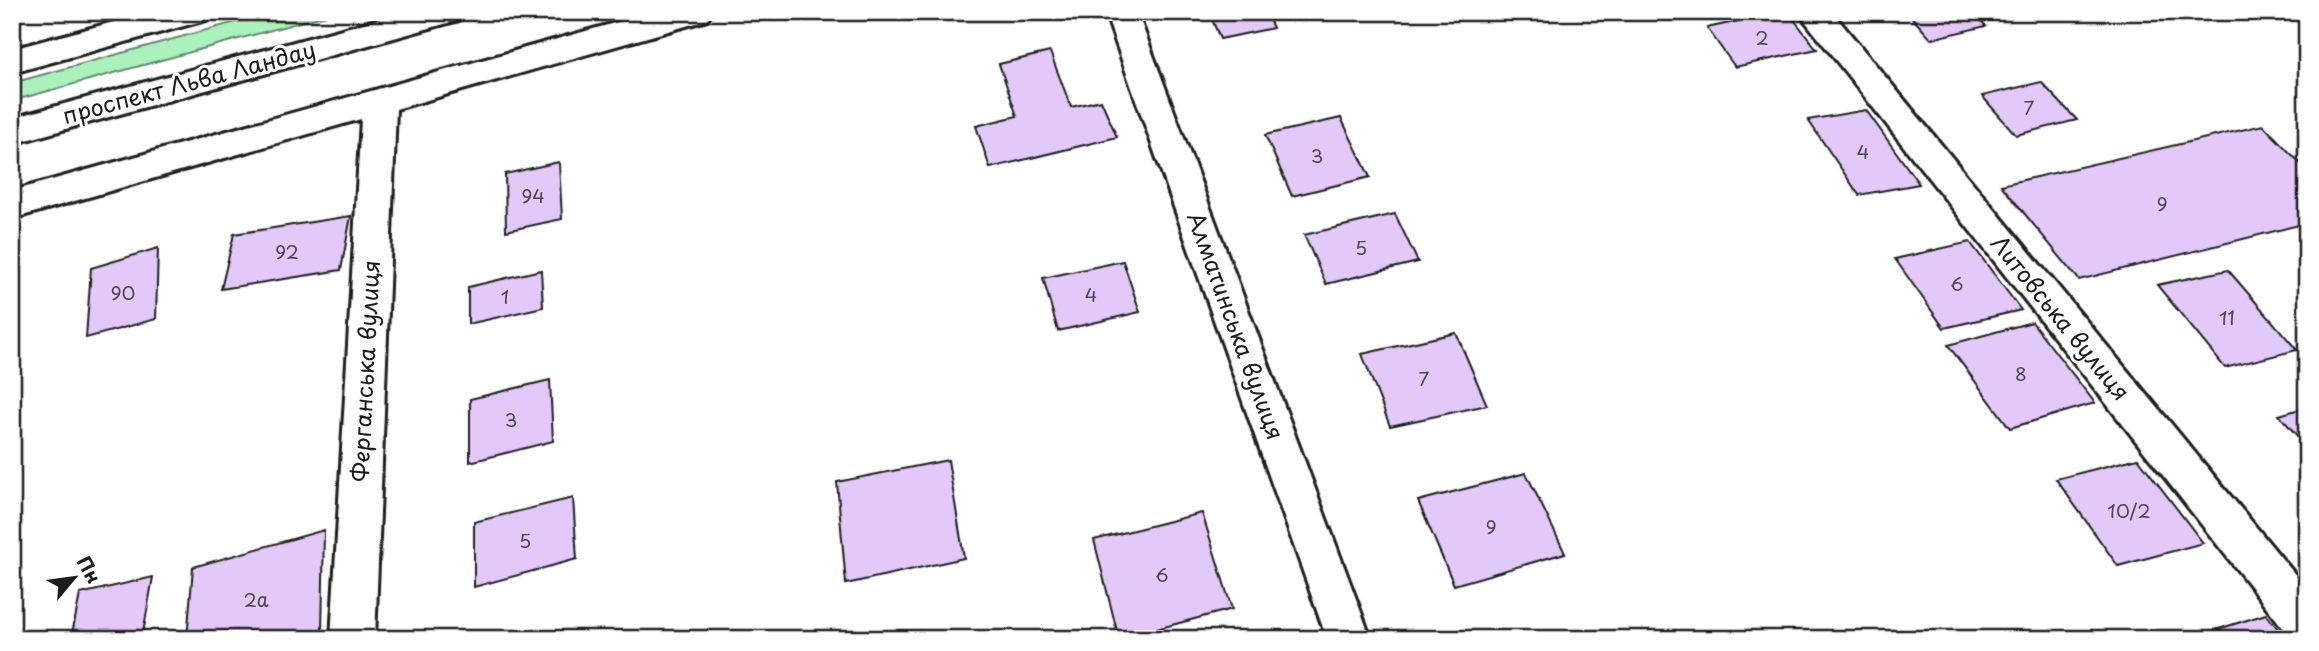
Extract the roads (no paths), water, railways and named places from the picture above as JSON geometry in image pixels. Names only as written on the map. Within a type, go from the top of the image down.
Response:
[{"type":"street","points":[[12,61],[195,12]]},
{"type":"street","name":"проспект Льва Ландау","points":[[12,131],[448,12]]},
{"type":"street","points":[[12,205],[696,12]]},
{"type":"street","name":"Алматинська вулиця","points":[[1121,12],[1349,639]]},
{"type":"street","name":"Литовська вулиця","points":[[1814,12],[2307,623]]},
{"type":"street","name":"Ферганська вулиця","points":[[353,639],[379,103]]}]
